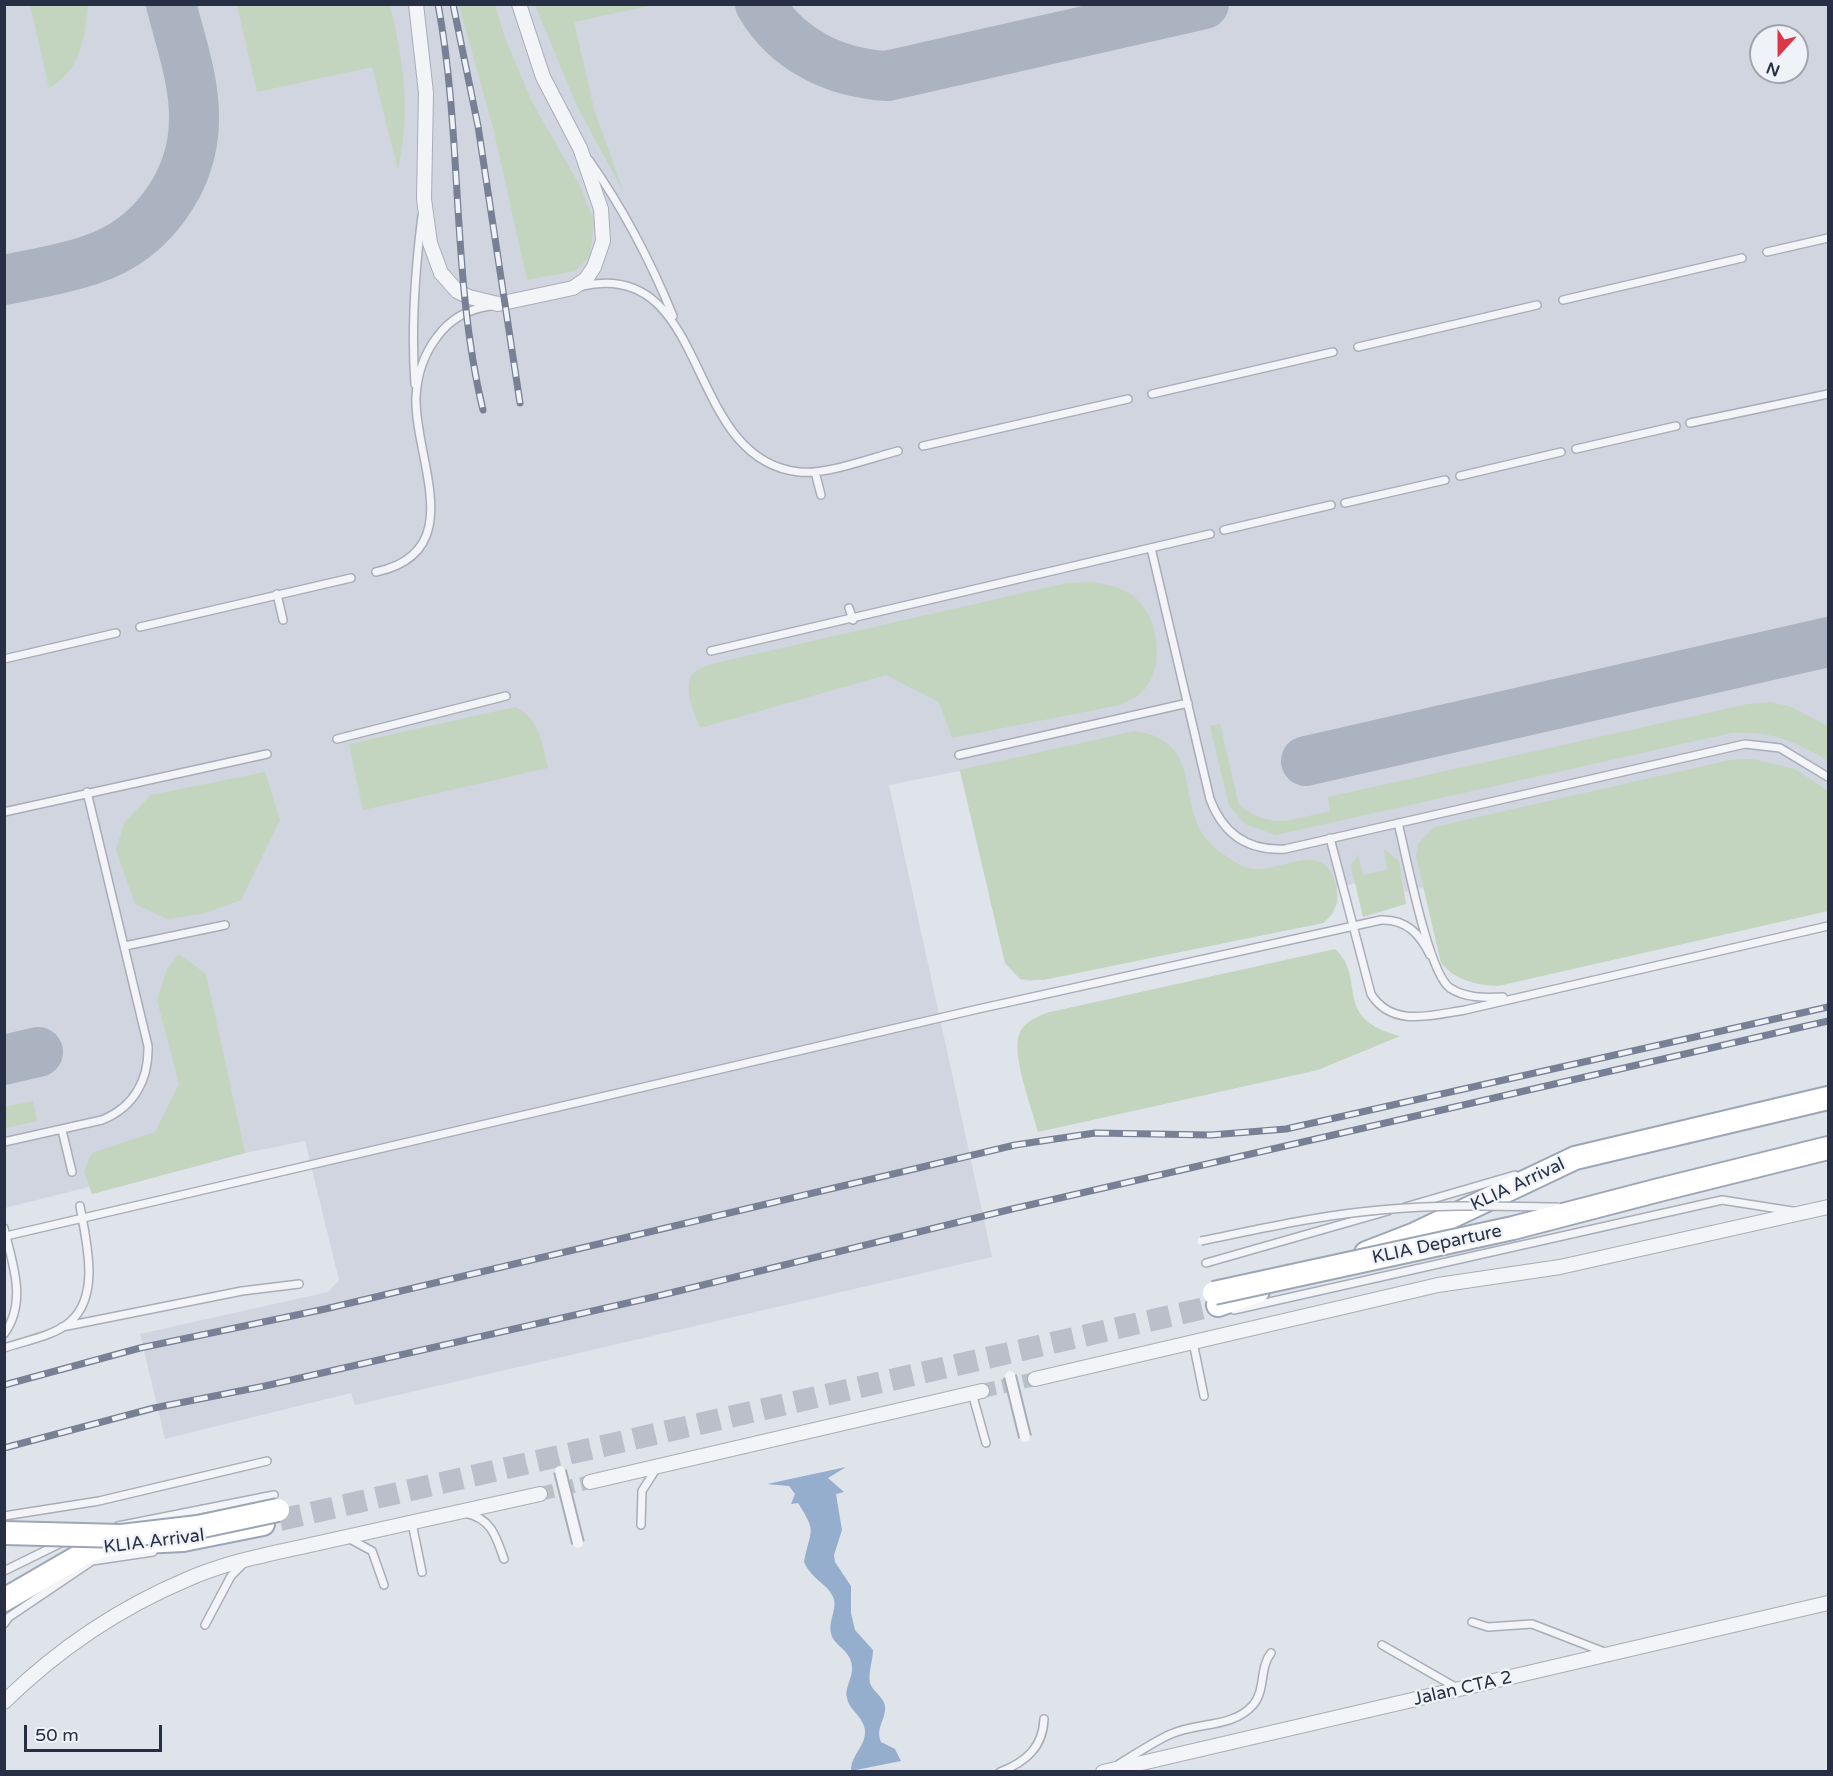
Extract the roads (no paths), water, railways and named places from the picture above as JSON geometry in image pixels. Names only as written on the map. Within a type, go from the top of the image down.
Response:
[{"type":"main road","name":"KLIA Arrival","points":[[1219,1303],[1329,1268],[1415,1234],[1575,1158],[1828,1098]]},
{"type":"main road","name":"KLIA Departure","points":[[1219,1303],[1828,1148]]},
{"type":"main road","name":"KLIA Arrival","points":[[4,1600],[65,1563],[100,1548],[122,1543],[183,1540],[274,1514]]},
{"type":"main road","points":[[4,1533],[121,1536],[198,1527],[274,1514]]},
{"type":"street","points":[[416,4],[426,93],[424,199],[430,243],[441,273],[463,294],[498,304],[573,288],[585,279],[594,267],[603,241],[601,209],[580,148],[543,77],[519,4]]},
{"type":"street","points":[[1035,1379],[1438,1285],[1560,1267],[1828,1207]]},
{"type":"street","points":[[1010,1376],[1025,1437]]},
{"type":"street","points":[[590,1482],[977,1392]]},
{"type":"street","points":[[560,1471],[578,1543]]},
{"type":"street","points":[[4,1702],[51,1660],[117,1614],[189,1578],[252,1559],[540,1494]]},
{"type":"street","name":"Jalan CTA 2","points":[[1106,1771],[1826,1604]]},
{"type":"lane","points":[[580,148],[604,181],[660,285],[678,328],[726,424],[747,449],[785,469],[815,472],[898,452]]},
{"type":"lane","points":[[376,572],[392,569],[415,555],[422,545],[431,517],[416,399],[413,354],[418,247],[424,199]]},
{"type":"lane","points":[[1767,252],[1828,238]]},
{"type":"lane","points":[[1563,300],[1742,258]]},
{"type":"lane","points":[[573,288],[594,283],[633,289],[655,300],[678,328]]},
{"type":"lane","points":[[416,399],[424,362],[439,334],[464,313],[498,304]]},
{"type":"lane","points":[[1358,347],[1537,305]]},
{"type":"lane","points":[[1152,394],[1333,352]]},
{"type":"lane","points":[[1690,423],[1828,394]]},
{"type":"lane","points":[[923,446],[1128,399]]},
{"type":"lane","points":[[1576,449],[1676,426]]},
{"type":"lane","points":[[1460,476],[1561,452]]},
{"type":"lane","points":[[815,472],[821,495]]},
{"type":"lane","points":[[1345,502],[1445,480]]},
{"type":"lane","points":[[1224,530],[1331,505]]},
{"type":"lane","points":[[711,651],[853,620],[1210,534]]},
{"type":"lane","points":[[1150,548],[1210,799],[1222,824],[1232,834],[1249,844],[1274,849],[1330,838],[1745,744],[1780,748],[1828,777]]},
{"type":"lane","points":[[140,627],[351,578]]},
{"type":"lane","points":[[277,594],[283,620]]},
{"type":"lane","points":[[849,608],[853,620]]},
{"type":"lane","points":[[4,659],[116,633]]},
{"type":"lane","points":[[337,740],[506,696]]},
{"type":"lane","points":[[959,755],[1188,703]]},
{"type":"lane","points":[[4,812],[267,754]]},
{"type":"lane","points":[[4,1142],[62,1130],[116,1115],[136,1095],[144,1079],[148,1063],[148,1046],[87,792]]},
{"type":"lane","points":[[1398,823],[1430,955]]},
{"type":"lane","points":[[1330,838],[1371,994],[1377,1003],[1389,1011],[1413,1018],[1465,1010],[1828,926]]},
{"type":"lane","points":[[4,1334],[12,1322],[18,1298],[5,1232],[82,1219],[978,1009],[1381,920],[1401,923],[1418,935],[1441,979],[1460,993],[1484,998],[1515,997]]},
{"type":"lane","points":[[125,946],[225,925]]},
{"type":"lane","points":[[62,1130],[72,1172]]},
{"type":"lane","points":[[1206,1263],[1575,1158]]},
{"type":"lane","points":[[1201,1241],[1380,1210],[1430,1206],[1561,1207],[1659,1190]]},
{"type":"lane","points":[[1219,1303],[1722,1200],[1802,1213]]},
{"type":"lane","points":[[62,1327],[81,1308],[87,1288],[87,1244],[80,1206]]},
{"type":"lane","points":[[4,1348],[62,1327],[242,1291],[299,1284]]},
{"type":"lane","points":[[1193,1342],[1204,1396]]},
{"type":"lane","points":[[977,1392],[986,1443]]},
{"type":"lane","points":[[4,1516],[99,1501],[267,1461]]},
{"type":"lane","points":[[641,1525],[642,1491],[657,1467]]},
{"type":"lane","points":[[460,1512],[483,1519],[491,1527],[504,1558]]},
{"type":"lane","points":[[4,1571],[74,1537],[134,1522],[274,1514]]},
{"type":"lane","points":[[4,1624],[9,1617],[92,1561],[274,1514]]},
{"type":"lane","points":[[412,1522],[422,1572]]},
{"type":"lane","points":[[342,1538],[354,1540],[372,1551],[384,1586]]},
{"type":"lane","points":[[205,1625],[231,1576],[252,1559]]},
{"type":"lane","points":[[1472,1622],[1488,1628],[1533,1624],[1612,1655]]},
{"type":"lane","points":[[1382,1645],[1460,1690]]},
{"type":"lane","points":[[1106,1771],[1172,1733],[1231,1719],[1245,1712],[1255,1703],[1263,1682],[1264,1664],[1270,1653]]},
{"type":"lane","points":[[1000,1772],[1025,1759],[1035,1750],[1044,1728],[1044,1719]]},
{"type":"water","points":[[846,1467],[828,1478],[844,1492],[836,1494],[842,1530],[834,1555],[835,1562],[851,1586],[851,1613],[855,1630],[873,1650],[870,1683],[885,1706],[879,1737],[881,1742],[895,1749],[901,1761],[851,1771],[853,1760],[865,1736],[865,1730],[847,1698],[852,1671],[851,1661],[831,1633],[833,1597],[804,1562],[811,1532],[798,1503],[791,1504],[795,1494],[789,1486],[767,1484]]},
{"type":"tunnel","points":[[280,1520],[1218,1305]]},
{"type":"tunnel","points":[[982,1391],[1035,1379]]},
{"type":"tunnel","points":[[540,1494],[590,1482]]},
{"type":"railway","points":[[438,4],[451,105],[466,309],[483,410]]},
{"type":"railway","points":[[453,4],[478,126],[520,403]]},
{"type":"railway","points":[[4,1385],[140,1348],[325,1309],[1015,1145],[1095,1133],[1211,1135],[1286,1129],[1828,1007]]},
{"type":"railway","points":[[4,1448],[154,1408],[265,1386],[658,1296],[1012,1209],[1828,1021]]}]
